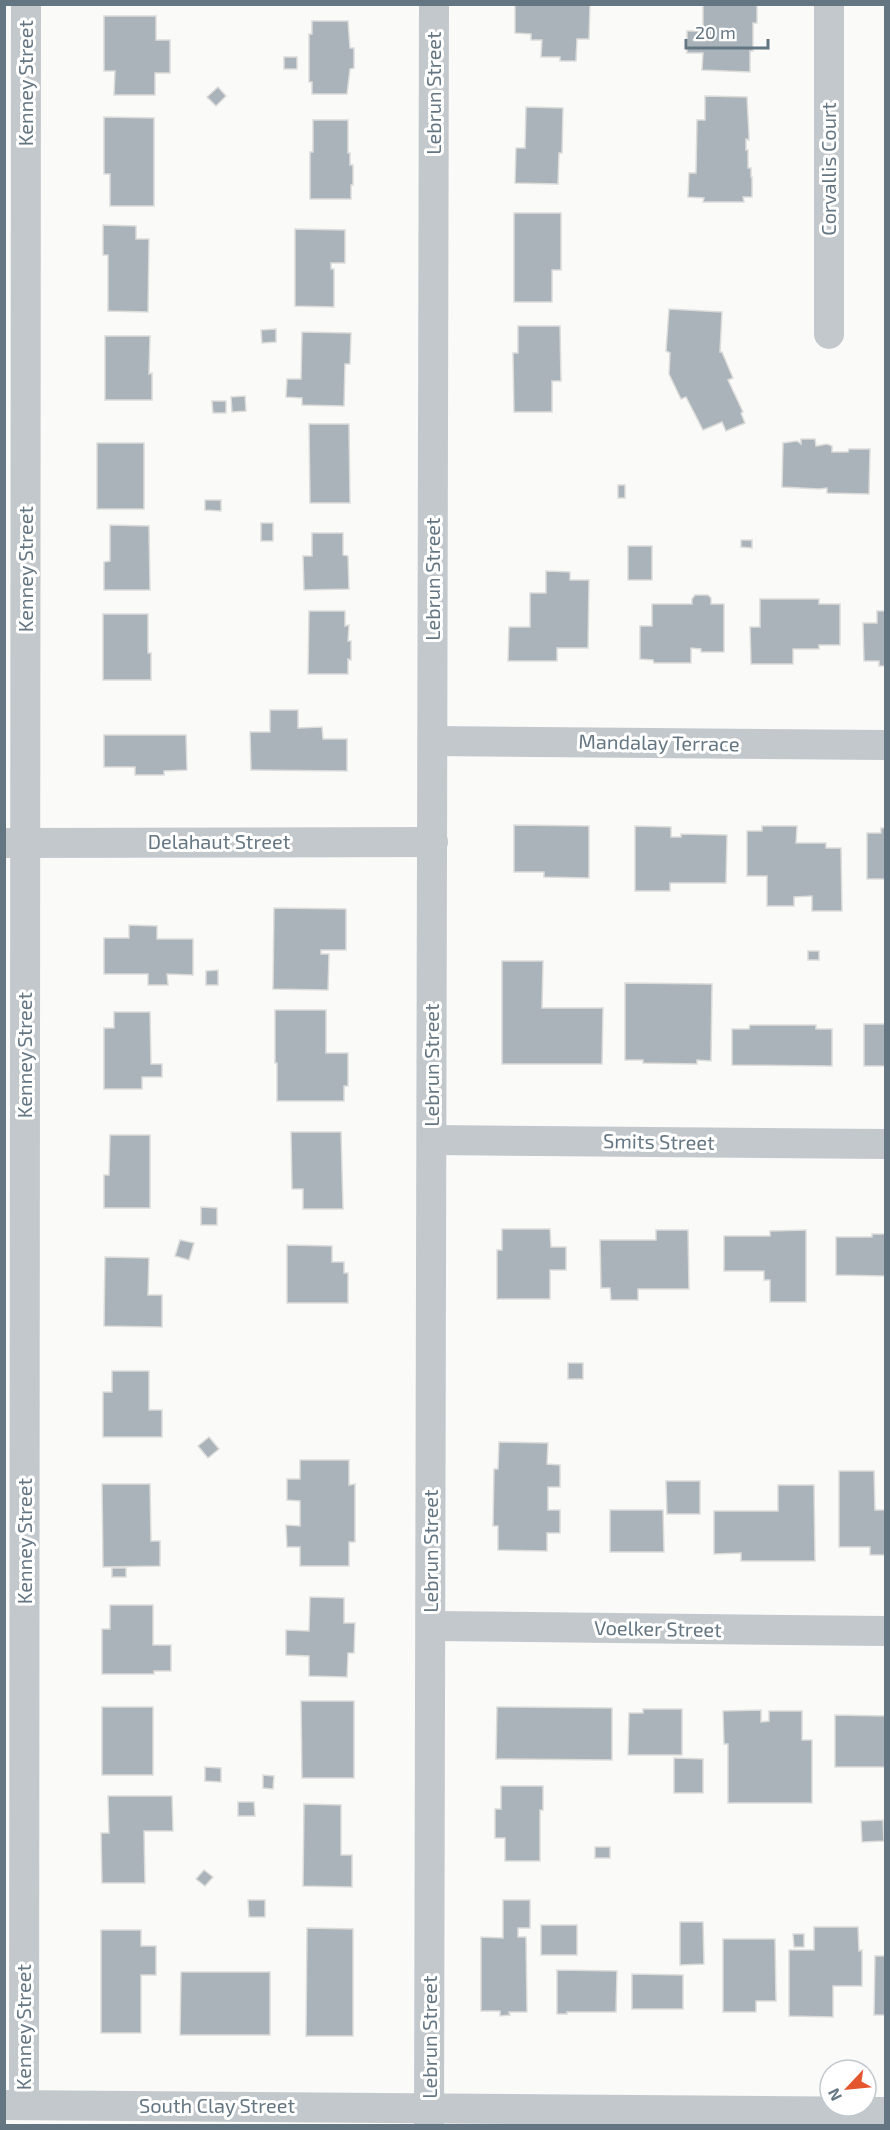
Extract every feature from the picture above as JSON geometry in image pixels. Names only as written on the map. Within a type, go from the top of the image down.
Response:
[{"type":"street","name":"Kenney Street","points":[[14,2105],[15,843],[26,4]]},
{"type":"street","name":"Lebrun Street","points":[[429,2116],[434,4]]},
{"type":"street","name":"Corvallis Court","points":[[829,333],[830,4]]},
{"type":"street","name":"Mandalay Terrace","points":[[433,741],[885,746]]},
{"type":"street","name":"Delahaut Street","points":[[15,843],[433,842]]},
{"type":"street","name":"Smits Street","points":[[432,1140],[885,1144]]},
{"type":"street","name":"Voelker Street","points":[[431,1626],[885,1631]]},
{"type":"street","name":"South Clay Street","points":[[14,2105],[429,2116],[885,2112]]},
{"type":"building","points":[[515,4],[590,4],[589,39],[577,39],[576,61],[560,61],[560,57],[541,57],[542,40],[531,40],[531,34],[515,33]]},
{"type":"building","points":[[703,4],[757,4],[757,23],[753,23],[753,51],[750,51],[750,72],[702,70],[703,53],[687,53],[687,31],[703,31]]},
{"type":"building","points":[[104,16],[156,16],[156,40],[170,40],[170,73],[155,73],[155,95],[114,95],[115,71],[104,71]]},
{"type":"building","points":[[312,21],[348,21],[350,48],[354,48],[354,68],[350,69],[347,94],[312,94],[312,82],[309,82],[309,34],[312,34]]},
{"type":"building","points":[[284,57],[297,57],[297,69],[284,69]]},
{"type":"building","points":[[218,87],[226,96],[216,106],[207,97]]},
{"type":"building","points":[[705,96],[747,97],[749,140],[746,139],[746,150],[748,150],[748,168],[751,168],[752,197],[743,197],[744,202],[703,202],[704,198],[688,197],[689,173],[696,173],[697,120],[705,120]]},
{"type":"building","points":[[526,107],[563,108],[562,153],[559,153],[558,184],[515,183],[516,148],[525,148]]},
{"type":"building","points":[[104,117],[154,118],[154,206],[110,206],[110,174],[104,174]]},
{"type":"building","points":[[313,120],[348,120],[348,153],[350,153],[350,165],[353,165],[351,199],[310,199]]},
{"type":"building","points":[[514,213],[561,213],[561,270],[552,270],[552,302],[514,302]]},
{"type":"building","points":[[103,225],[136,226],[136,239],[149,239],[148,312],[108,311],[108,255],[103,255]]},
{"type":"building","points":[[295,229],[345,230],[345,263],[331,263],[331,269],[334,269],[334,307],[295,306]]},
{"type":"building","points":[[669,309],[722,312],[720,352],[733,378],[728,380],[743,412],[741,413],[745,423],[726,431],[722,422],[703,430],[686,397],[681,399],[669,374],[670,353],[666,351]]},
{"type":"building","points":[[518,326],[560,326],[561,381],[552,381],[552,412],[514,412],[513,353],[518,353]]},
{"type":"building","points":[[276,329],[276,342],[262,343],[261,330]]},
{"type":"building","points":[[302,332],[351,333],[350,364],[345,364],[344,406],[302,405],[302,398],[286,397],[287,379],[301,379]]},
{"type":"building","points":[[105,336],[150,336],[149,374],[152,373],[152,400],[105,400]]},
{"type":"building","points":[[245,396],[246,411],[232,412],[231,397]]},
{"type":"building","points":[[212,401],[226,401],[226,413],[213,413]]},
{"type":"building","points":[[309,424],[349,424],[350,503],[310,503]]},
{"type":"building","points":[[801,439],[815,439],[816,446],[827,444],[832,446],[832,452],[870,449],[869,494],[827,493],[827,488],[782,487],[783,443],[797,441],[801,444]]},
{"type":"building","points":[[97,443],[144,443],[144,509],[97,509]]},
{"type":"building","points":[[618,485],[625,485],[625,498],[618,498]]},
{"type":"building","points":[[205,500],[221,500],[221,511],[205,510]]},
{"type":"building","points":[[261,523],[273,523],[273,541],[261,541]]},
{"type":"building","points":[[110,525],[149,526],[150,590],[104,590],[104,562],[110,561]]},
{"type":"building","points":[[312,533],[343,533],[343,555],[348,556],[349,589],[304,590],[303,556],[312,556]]},
{"type":"building","points":[[741,540],[752,540],[752,548],[741,547]]},
{"type":"building","points":[[628,546],[652,546],[652,580],[628,580]]},
{"type":"building","points":[[546,571],[570,572],[570,580],[589,580],[588,648],[557,648],[557,661],[508,661],[509,627],[530,627],[530,593],[546,593]]},
{"type":"building","points":[[695,595],[708,595],[711,598],[711,604],[724,604],[724,652],[701,652],[701,649],[691,648],[691,663],[654,663],[653,660],[640,659],[640,626],[652,626],[652,604],[692,604]]},
{"type":"building","points":[[760,599],[819,599],[819,604],[840,604],[840,645],[819,645],[819,649],[793,649],[793,664],[751,664],[750,627],[760,627]]},
{"type":"building","points":[[309,611],[345,611],[345,626],[349,625],[348,641],[351,641],[348,674],[308,674]]},
{"type":"building","points":[[877,611],[886,611],[886,666],[879,666],[879,661],[864,661],[863,623],[877,623]]},
{"type":"building","points":[[103,614],[148,614],[151,680],[103,680]]},
{"type":"building","points":[[270,710],[298,710],[298,728],[322,727],[323,739],[347,739],[347,771],[251,770],[250,732],[270,732]]},
{"type":"building","points":[[104,735],[186,735],[187,770],[164,771],[164,775],[135,775],[135,767],[104,767]]},
{"type":"building","points":[[514,825],[589,826],[589,878],[544,877],[544,872],[514,872]]},
{"type":"building","points":[[635,826],[671,827],[671,837],[681,837],[681,834],[727,835],[726,883],[670,883],[670,891],[635,891]]},
{"type":"building","points":[[762,826],[797,826],[796,843],[826,843],[826,848],[841,848],[842,911],[812,911],[812,896],[794,897],[794,906],[767,906],[767,876],[747,876],[747,831],[762,831]]},
{"type":"building","points":[[881,828],[886,828],[886,879],[867,879],[867,833],[881,833]]},
{"type":"building","points":[[274,908],[346,909],[346,950],[321,950],[321,954],[329,954],[328,990],[273,989]]},
{"type":"building","points":[[129,925],[157,926],[157,939],[193,939],[193,975],[167,974],[168,985],[148,985],[148,974],[104,974],[104,938],[129,938]]},
{"type":"building","points":[[808,951],[819,951],[819,960],[808,960]]},
{"type":"building","points":[[502,961],[543,961],[542,1008],[603,1008],[602,1064],[502,1064]]},
{"type":"building","points":[[218,970],[218,985],[206,985],[206,971]]},
{"type":"building","points":[[625,983],[712,984],[711,1061],[697,1060],[697,1064],[643,1063],[643,1060],[625,1060]]},
{"type":"building","points":[[275,1010],[326,1010],[326,1053],[348,1053],[348,1086],[344,1086],[344,1101],[277,1101]]},
{"type":"building","points":[[114,1012],[150,1012],[151,1064],[162,1064],[162,1077],[142,1077],[142,1089],[104,1089],[104,1028],[114,1028]]},
{"type":"building","points":[[864,1024],[886,1024],[886,1066],[864,1066]]},
{"type":"building","points":[[750,1025],[816,1025],[816,1029],[832,1029],[832,1066],[732,1065],[732,1029],[749,1029]]},
{"type":"building","points":[[291,1132],[341,1132],[343,1209],[303,1209],[303,1189],[292,1189]]},
{"type":"building","points":[[110,1135],[150,1135],[150,1208],[104,1208],[104,1175],[109,1175]]},
{"type":"building","points":[[201,1207],[217,1208],[217,1225],[201,1225]]},
{"type":"building","points":[[502,1229],[550,1229],[551,1247],[566,1247],[566,1270],[550,1270],[550,1299],[497,1299],[497,1250],[502,1250]]},
{"type":"building","points":[[656,1230],[688,1230],[689,1289],[638,1289],[638,1300],[611,1300],[610,1288],[601,1288],[600,1240],[656,1240]]},
{"type":"building","points":[[806,1230],[806,1302],[770,1302],[770,1280],[764,1280],[764,1271],[724,1271],[724,1236],[770,1236],[770,1231]]},
{"type":"building","points":[[872,1234],[886,1234],[886,1276],[836,1275],[836,1237],[872,1237]]},
{"type":"building","points":[[180,1240],[194,1243],[189,1260],[175,1256]]},
{"type":"building","points":[[287,1245],[332,1246],[332,1262],[344,1262],[344,1273],[348,1273],[348,1303],[287,1303]]},
{"type":"building","points":[[105,1257],[149,1258],[148,1295],[162,1295],[162,1327],[104,1326]]},
{"type":"building","points":[[568,1363],[583,1363],[583,1379],[568,1379]]},
{"type":"building","points":[[112,1371],[149,1371],[149,1410],[162,1410],[162,1437],[103,1437],[103,1392],[112,1392]]},
{"type":"building","points":[[209,1437],[219,1449],[208,1458],[198,1446]]},
{"type":"building","points":[[499,1442],[548,1443],[547,1464],[560,1465],[560,1487],[548,1487],[548,1510],[560,1510],[560,1533],[547,1533],[547,1551],[498,1550],[498,1526],[493,1526],[494,1469],[498,1469]]},
{"type":"building","points":[[300,1460],[349,1460],[349,1485],[355,1484],[355,1542],[349,1542],[349,1566],[300,1566],[300,1547],[287,1547],[286,1525],[300,1526],[300,1501],[287,1500],[287,1479],[300,1479]]},
{"type":"building","points":[[839,1471],[874,1471],[875,1510],[886,1510],[886,1555],[870,1555],[870,1547],[839,1547]]},
{"type":"building","points":[[666,1481],[700,1481],[700,1514],[667,1514]]},
{"type":"building","points":[[102,1484],[150,1484],[151,1541],[160,1541],[160,1566],[103,1567]]},
{"type":"building","points":[[778,1485],[814,1485],[815,1561],[741,1561],[741,1553],[714,1554],[714,1511],[778,1511]]},
{"type":"building","points":[[610,1510],[663,1510],[664,1552],[610,1552]]},
{"type":"building","points":[[112,1568],[126,1568],[126,1577],[112,1577]]},
{"type":"building","points":[[310,1597],[344,1598],[344,1623],[355,1623],[354,1653],[348,1653],[347,1677],[309,1676],[309,1656],[286,1655],[286,1630],[309,1631]]},
{"type":"building","points":[[110,1605],[153,1605],[153,1645],[171,1645],[171,1671],[154,1671],[154,1674],[102,1674],[102,1629],[110,1629]]},
{"type":"building","points":[[301,1701],[354,1701],[354,1778],[302,1778]]},
{"type":"building","points":[[102,1707],[153,1707],[153,1775],[102,1775]]},
{"type":"building","points":[[497,1707],[612,1708],[612,1760],[496,1759]]},
{"type":"building","points":[[643,1709],[682,1709],[682,1755],[628,1755],[629,1713],[643,1713]]},
{"type":"building","points":[[761,1710],[761,1722],[769,1721],[769,1711],[802,1711],[802,1740],[812,1740],[812,1803],[728,1803],[728,1744],[724,1744],[723,1711]]},
{"type":"building","points":[[835,1715],[886,1716],[886,1767],[835,1767]]},
{"type":"building","points":[[674,1758],[703,1759],[703,1793],[674,1793]]},
{"type":"building","points":[[205,1767],[221,1768],[221,1782],[205,1781]]},
{"type":"building","points":[[263,1775],[274,1776],[273,1789],[263,1788]]},
{"type":"building","points":[[501,1786],[543,1786],[543,1810],[540,1810],[540,1861],[505,1861],[505,1838],[495,1838],[495,1809],[501,1809]]},
{"type":"building","points":[[108,1796],[172,1796],[173,1831],[144,1831],[145,1883],[102,1883],[101,1833],[109,1833]]},
{"type":"building","points":[[238,1802],[254,1802],[255,1816],[238,1816]]},
{"type":"building","points":[[304,1804],[341,1805],[341,1855],[352,1855],[352,1887],[303,1886]]},
{"type":"building","points":[[883,1820],[884,1841],[862,1842],[861,1821]]},
{"type":"building","points":[[595,1847],[610,1847],[610,1858],[595,1858]]},
{"type":"building","points":[[204,1870],[213,1877],[205,1886],[196,1879]]},
{"type":"building","points":[[248,1900],[265,1900],[265,1917],[249,1917]]},
{"type":"building","points":[[503,1900],[530,1900],[530,1928],[518,1928],[518,1937],[526,1937],[527,2012],[509,2012],[510,2015],[500,2016],[500,2011],[481,2011],[481,1937],[503,1938]]},
{"type":"building","points":[[680,1922],[703,1922],[704,1964],[680,1965]]},
{"type":"building","points":[[541,1925],[577,1925],[577,1955],[541,1955]]},
{"type":"building","points":[[814,1927],[858,1927],[859,1951],[862,1950],[862,1986],[833,1986],[833,2017],[789,2016],[789,1950],[814,1950]]},
{"type":"building","points":[[307,1928],[353,1929],[353,2036],[306,2036]]},
{"type":"building","points":[[101,1930],[141,1930],[141,1946],[156,1946],[156,1975],[141,1975],[141,2033],[101,2033]]},
{"type":"building","points":[[793,1934],[804,1934],[804,1947],[794,1947]]},
{"type":"building","points":[[723,1939],[775,1939],[776,2001],[756,2001],[756,2012],[723,2012]]},
{"type":"building","points":[[875,1956],[886,1956],[886,2015],[874,2015]]},
{"type":"building","points":[[557,1970],[617,1971],[616,2012],[557,2014]]},
{"type":"building","points":[[181,1972],[270,1972],[270,2035],[180,2035]]},
{"type":"building","points":[[632,1974],[683,1975],[683,2009],[632,2009]]}]
